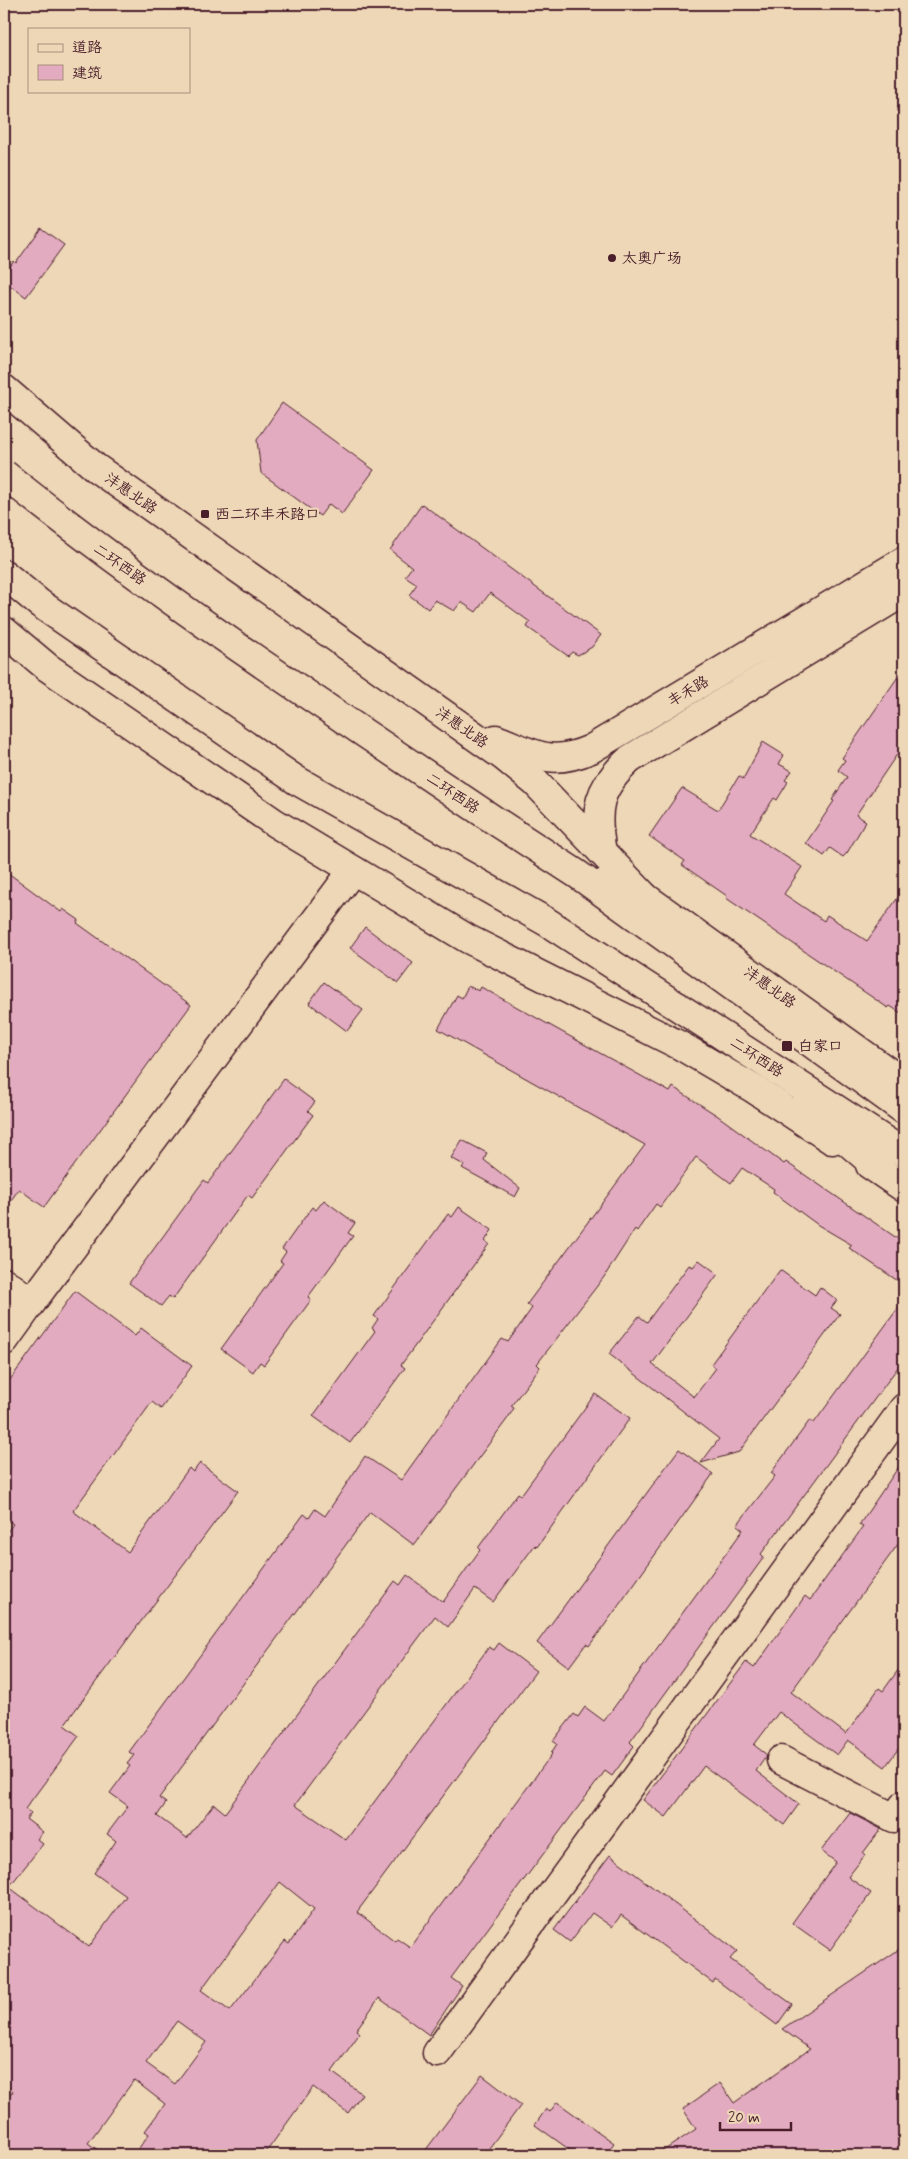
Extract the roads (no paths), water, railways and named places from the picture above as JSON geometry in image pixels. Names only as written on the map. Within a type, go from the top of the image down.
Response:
[{"type":"main road","name":"沣惠北路","points":[[4,389],[96,468],[461,726],[536,783],[645,897],[904,1083]]},
{"type":"main road","name":"二环西路","points":[[4,474],[81,536],[222,637],[577,874],[904,1110]]},
{"type":"main road","name":"丰禾路","points":[[461,726],[543,758],[572,758],[591,749],[904,561]]},
{"type":"main road","name":"二环西路","points":[[4,574],[39,603],[296,780],[546,922],[904,1153]]},
{"type":"main road","name":"丰禾路","points":[[602,852],[597,825],[598,803],[609,780],[630,759],[904,592]]},
{"type":"main road","points":[[4,631],[47,667],[260,812],[353,870],[468,939],[682,1046],[754,1089],[897,1183]]},
{"type":"main road","points":[[4,1341],[353,870]]},
{"type":"main road","points":[[577,874],[645,897]]},
{"type":"main road","points":[[721,1034],[897,1183]]},
{"type":"main road","points":[[4,1282],[32,1302]]},
{"type":"main road","points":[[437,2053],[904,1408]]},
{"type":"main road","points":[[781,1760],[894,1818],[904,1805]]},
{"type":"place","name":"太奥广场","points":[[612,258]]},
{"type":"place","name":"西二环丰禾路口","points":[[205,514]]},
{"type":"place","name":"白家口","points":[[787,1046]]}]
